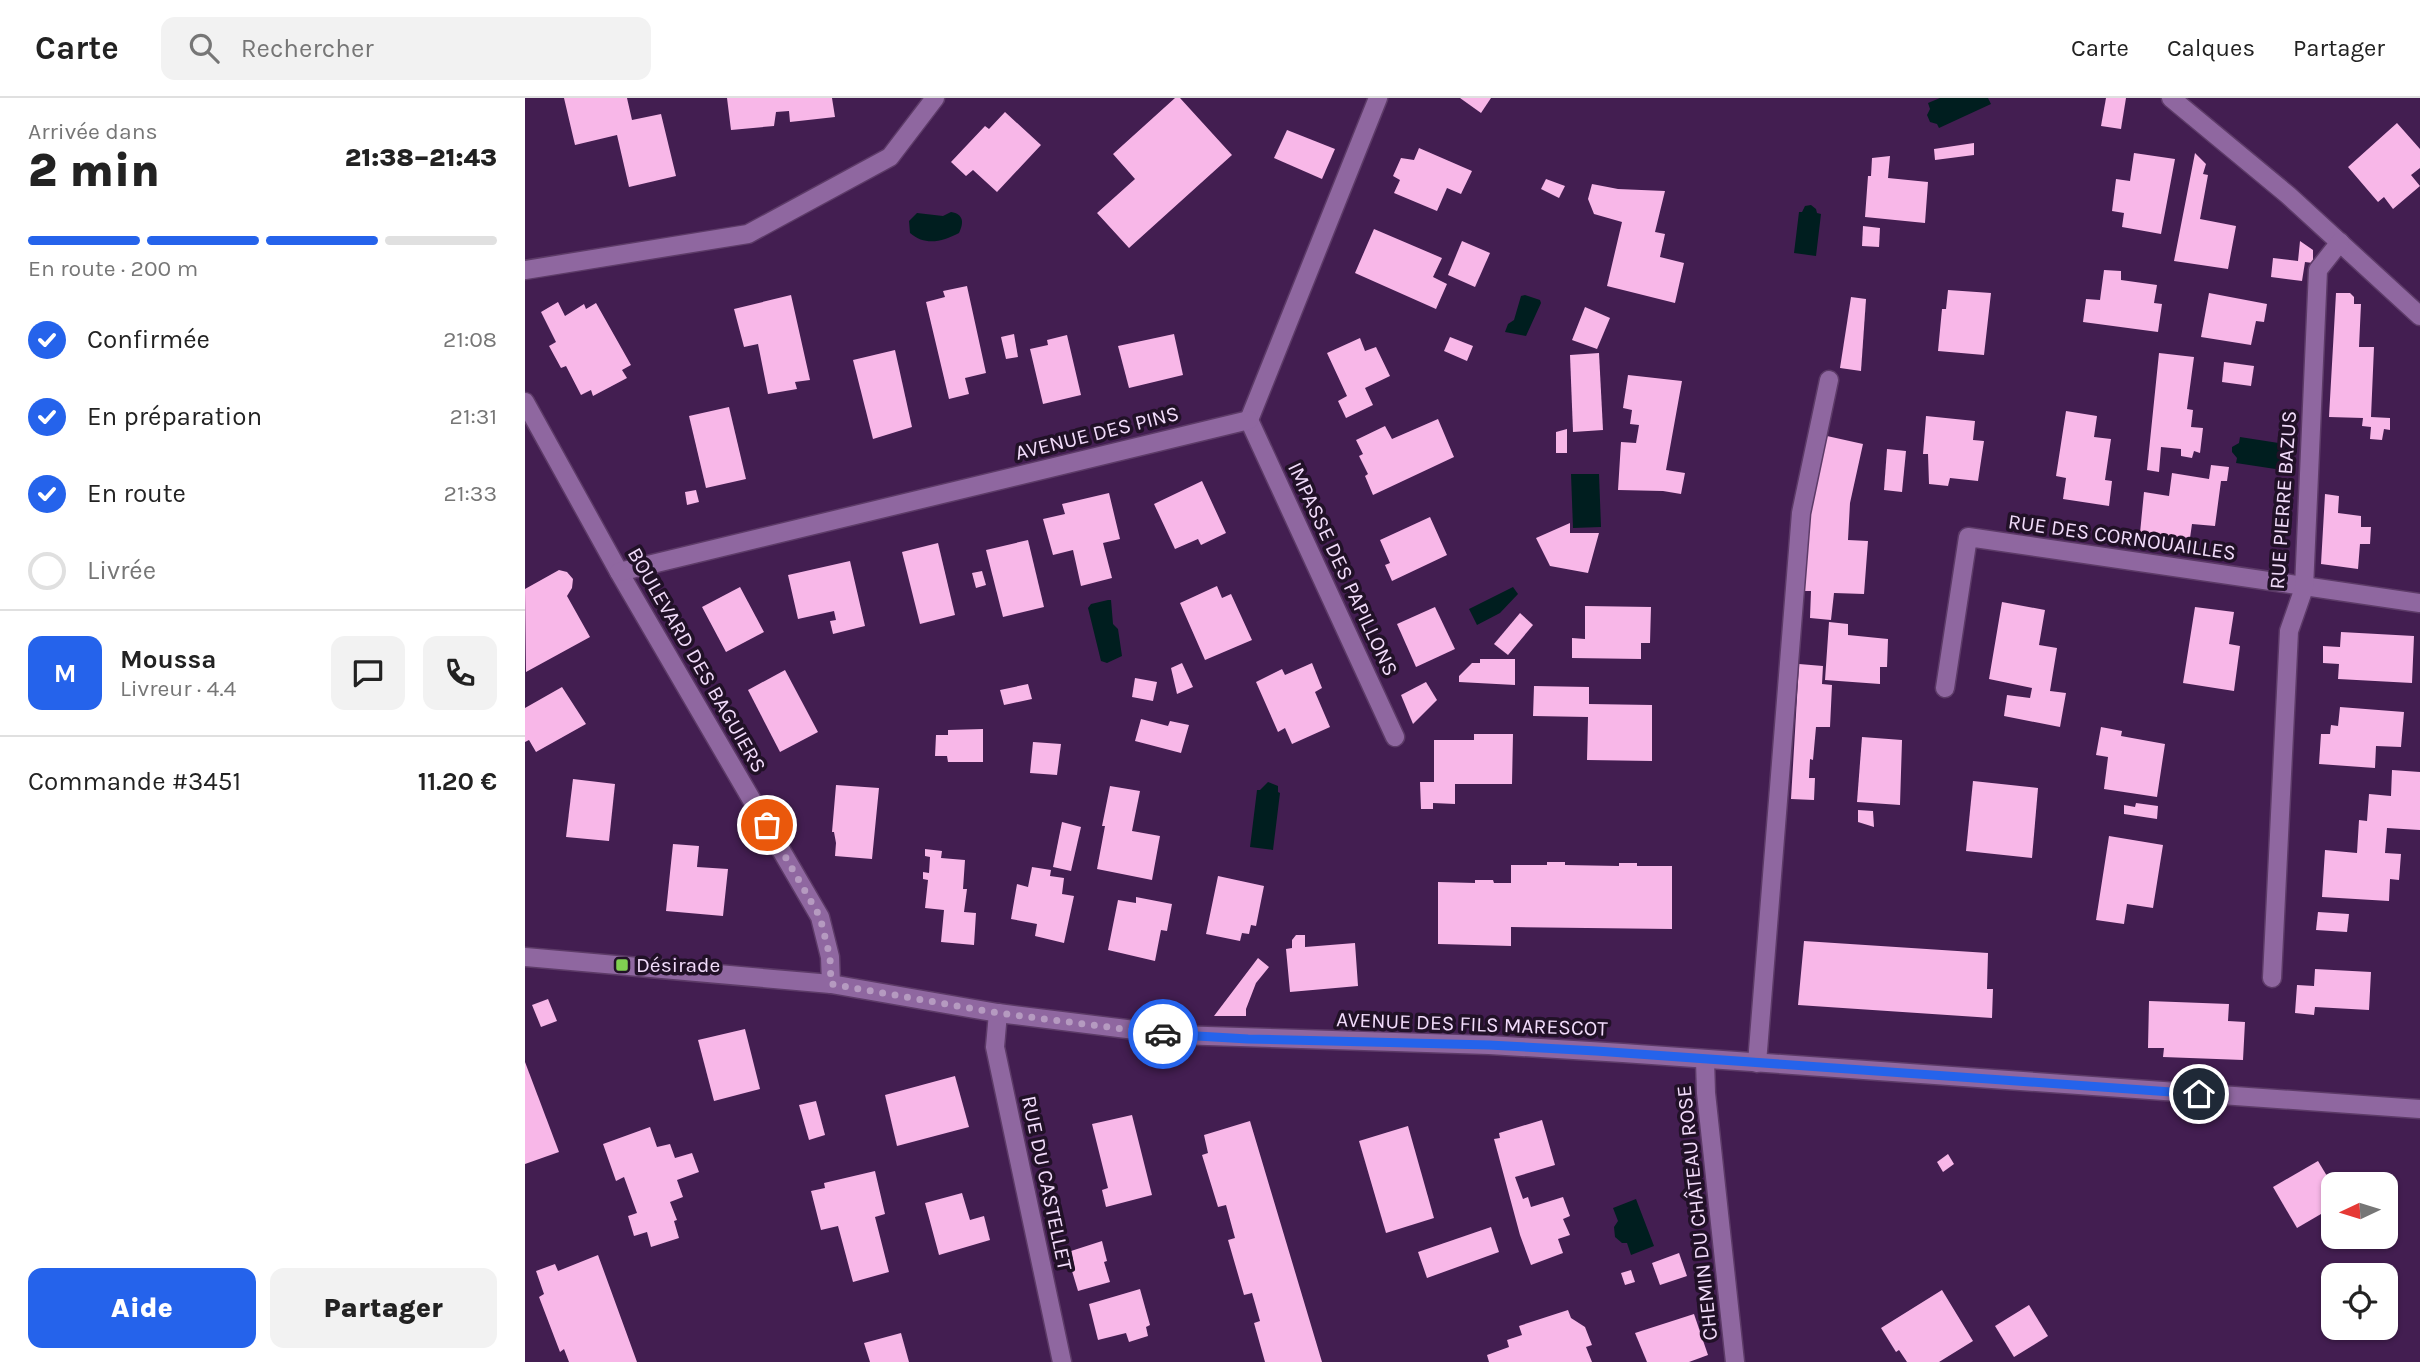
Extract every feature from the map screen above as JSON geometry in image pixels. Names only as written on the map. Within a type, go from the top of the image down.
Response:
[{"type":"street","points":[[525,270],[748,234],[890,157],[935,98]]},
{"type":"street","points":[[1249,420],[1378,98]]},
{"type":"street","points":[[2171,98],[2288,195],[2420,316]]},
{"type":"street","name":"RUE PIERRE BAZUS","points":[[2272,978],[2289,631],[2304,587],[2318,270],[2340,242]]},
{"type":"street","points":[[1757,1063],[1801,513],[1829,380]]},
{"type":"street","name":"BOULEVARD DES BAGUIERS","points":[[525,402],[619,572],[820,917],[830,957],[831,984]]},
{"type":"street","name":"AVENUE DES PINS","points":[[619,572],[1249,420]]},
{"type":"street","name":"IMPASSE DES PAPILLONS","points":[[1249,420],[1395,737]]},
{"type":"street","name":"RUE DES CORNOUAILLES","points":[[1945,688],[1968,537],[2420,603]]},
{"type":"street","name":"AVENUE DES FILS MARESCOT","points":[[525,957],[831,984],[998,1013],[1175,1035],[1489,1045],[2420,1109]]},
{"type":"street","name":"RUE DU CASTELLET","points":[[998,1013],[995,1048],[1062,1362]]},
{"type":"street","name":"CHEMIN DU CHÂTEAU ROSE","points":[[1705,1060],[1706,1093],[1735,1362]]},
{"type":"shaded area","points":[[1940,98],[1988,98],[1991,104],[1939,128],[1937,124],[1930,122],[1927,115],[1930,109],[1928,103]]},
{"type":"shaded area","points":[[1811,205],[1821,214],[1816,256],[1794,253],[1799,212],[1802,212],[1805,206]]},
{"type":"shaded area","points":[[951,212],[962,220],[959,233],[946,239],[928,241],[910,233],[909,221],[917,213],[943,216]]},
{"type":"shaded area","points":[[1521,296],[1540,300],[1541,303],[1526,336],[1505,332],[1508,324],[1514,320]]},
{"type":"shaded area","points":[[2240,437],[2285,444],[2289,448],[2287,465],[2282,470],[2236,463],[2237,458],[2232,447],[2239,443]]},
{"type":"shaded area","points":[[1571,474],[1599,474],[1601,527],[1573,528]]},
{"type":"shaded area","points":[[1513,587],[1518,594],[1500,613],[1477,625],[1469,609]]},
{"type":"shaded area","points":[[1111,600],[1113,624],[1118,629],[1122,656],[1107,663],[1101,661],[1088,608],[1091,604]]},
{"type":"shaded area","points":[[1268,782],[1278,786],[1280,793],[1273,850],[1250,847],[1257,790]]},
{"type":"shaded area","points":[[1636,1199],[1654,1246],[1631,1255],[1627,1243],[1622,1243],[1615,1237],[1614,1227],[1618,1221],[1613,1208]]},
{"type":"building","points":[[564,98],[627,98],[632,120],[661,114],[676,176],[629,187],[617,135],[575,145]]},
{"type":"building","points":[[727,98],[832,98],[835,117],[790,122],[789,111],[776,112],[774,126],[731,130]]},
{"type":"building","points":[[1175,98],[1180,98],[1232,155],[1129,248],[1097,213],[1135,179],[1113,154]]},
{"type":"building","points":[[1460,98],[1491,98],[1481,113]]},
{"type":"building","points":[[2106,98],[2126,98],[2121,129],[2101,126]]},
{"type":"building","points":[[1005,112],[1041,145],[997,192],[973,170],[966,176],[951,162],[985,126],[989,129]]},
{"type":"building","points":[[2397,123],[2420,149],[2420,168],[2411,175],[2420,186],[2393,209],[2384,197],[2378,202],[2348,167]]},
{"type":"building","points":[[1287,130],[1335,149],[1322,179],[1274,158]]},
{"type":"building","points":[[1974,143],[1974,155],[1935,160],[1934,149]]},
{"type":"building","points":[[1419,148],[1472,171],[1461,194],[1447,188],[1437,211],[1394,193],[1400,180],[1393,176],[1401,158],[1414,160]]},
{"type":"building","points":[[2134,153],[2175,159],[2161,234],[2122,227],[2124,213],[2112,211],[2116,179],[2130,181]]},
{"type":"building","points":[[2195,153],[2206,164],[2203,174],[2208,175],[2200,219],[2236,226],[2228,269],[2174,261]]},
{"type":"building","points":[[1890,156],[1888,178],[1928,182],[1925,223],[1865,217],[1872,158]]},
{"type":"building","points":[[1546,179],[1565,186],[1559,198],[1541,189]]},
{"type":"building","points":[[1592,184],[1618,189],[1665,191],[1655,232],[1665,234],[1660,257],[1684,263],[1675,303],[1607,286],[1622,222],[1594,214],[1588,199]]},
{"type":"building","points":[[1863,226],[1880,228],[1879,247],[1862,246]]},
{"type":"building","points":[[1374,229],[1442,258],[1433,277],[1447,284],[1436,309],[1355,273]]},
{"type":"building","points":[[1462,241],[1490,253],[1475,287],[1448,275]]},
{"type":"building","points":[[2300,241],[2313,250],[2313,263],[2305,262],[2302,281],[2271,277],[2273,258],[2298,261]]},
{"type":"building","points":[[2104,270],[2121,271],[2121,280],[2157,285],[2154,303],[2162,304],[2158,332],[2083,322],[2086,299],[2100,300]]},
{"type":"building","points":[[967,286],[986,373],[965,378],[969,394],[949,399],[926,302],[945,297],[943,291]]},
{"type":"building","points":[[1948,290],[1991,293],[1984,355],[1938,351],[1942,309],[1946,309]]},
{"type":"building","points":[[2209,293],[2267,304],[2264,322],[2256,321],[2251,345],[2201,337]]},
{"type":"building","points":[[2336,293],[2350,293],[2354,297],[2354,304],[2361,304],[2359,347],[2374,347],[2371,417],[2390,418],[2390,430],[2384,429],[2382,440],[2370,439],[2371,427],[2362,426],[2363,418],[2329,417]]},
{"type":"building","points":[[791,295],[810,380],[795,382],[797,389],[768,394],[758,344],[744,347],[734,309]]},
{"type":"building","points":[[1851,297],[1866,299],[1861,371],[1840,368]]},
{"type":"building","points":[[558,302],[565,316],[584,304],[586,309],[596,303],[631,365],[622,370],[627,378],[593,396],[591,390],[581,395],[566,366],[561,368],[549,346],[556,342],[541,312]]},
{"type":"building","points":[[1585,307],[1610,318],[1597,349],[1572,340]]},
{"type":"building","points":[[1014,334],[1018,357],[1006,359],[1001,337]]},
{"type":"building","points":[[1174,334],[1183,375],[1129,388],[1118,346]]},
{"type":"building","points":[[1067,335],[1081,395],[1043,404],[1030,349],[1048,345],[1047,340]]},
{"type":"building","points":[[1450,337],[1473,346],[1467,361],[1444,351]]},
{"type":"building","points":[[1360,338],[1365,351],[1376,347],[1390,376],[1365,388],[1373,405],[1346,418],[1338,401],[1347,396],[1327,353]]},
{"type":"building","points":[[895,350],[912,427],[873,439],[853,360]]},
{"type":"building","points":[[1599,353],[1603,430],[1573,432],[1570,355]]},
{"type":"building","points":[[2159,353],[2194,357],[2187,409],[2193,410],[2191,427],[2203,428],[2200,453],[2194,451],[2192,458],[2181,456],[2181,449],[2161,447],[2159,472],[2147,470]]},
{"type":"building","points":[[2224,362],[2254,366],[2251,386],[2222,382]]},
{"type":"building","points":[[1628,375],[1682,381],[1666,470],[1685,473],[1681,494],[1618,490],[1621,442],[1636,443],[1639,425],[1630,424],[1632,410],[1623,408]]},
{"type":"building","points":[[729,407],[746,479],[706,488],[689,416]]},
{"type":"building","points":[[2066,411],[2097,416],[2094,437],[2111,439],[2105,480],[2112,481],[2109,506],[2063,499],[2066,478],[2056,476]]},
{"type":"building","points":[[1926,416],[1975,421],[1973,440],[1984,441],[1978,481],[1950,478],[1948,486],[1929,484],[1928,454],[1923,454]]},
{"type":"building","points":[[1438,419],[1454,457],[1373,495],[1365,476],[1368,474],[1359,456],[1363,454],[1356,440],[1385,426],[1392,439]]},
{"type":"building","points":[[1567,429],[1567,453],[1556,453],[1556,432]]},
{"type":"building","points":[[1827,436],[1863,444],[1850,503],[1848,540],[1868,541],[1864,594],[1834,593],[1831,620],[1810,618],[1811,591],[1804,591],[1812,495]]},
{"type":"building","points":[[1887,449],[1906,451],[1902,492],[1884,490]]},
{"type":"building","points":[[2211,465],[2229,467],[2227,481],[2221,481],[2215,526],[2192,524],[2190,538],[2140,533],[2144,492],[2169,496],[2172,473],[2209,479]]},
{"type":"building","points":[[1202,481],[1226,533],[1201,545],[1198,539],[1175,549],[1154,504]]},
{"type":"building","points":[[696,490],[699,502],[687,505],[685,492]]},
{"type":"building","points":[[1109,493],[1120,539],[1103,543],[1112,578],[1081,586],[1073,550],[1053,555],[1043,519],[1065,514],[1062,504]]},
{"type":"building","points":[[2325,494],[2339,496],[2338,513],[2361,516],[2361,527],[2371,527],[2370,544],[2360,544],[2358,569],[2321,564]]},
{"type":"building","points":[[1430,517],[1447,555],[1392,581],[1385,565],[1390,563],[1380,540]]},
{"type":"building","points":[[1570,523],[1570,533],[1599,533],[1588,573],[1550,566],[1536,538]]},
{"type":"building","points":[[1028,540],[1044,607],[1003,617],[986,550]]},
{"type":"building","points":[[938,543],[955,615],[920,624],[902,552]]},
{"type":"building","points":[[850,561],[865,626],[833,634],[830,621],[836,620],[834,611],[798,619],[788,575]]},
{"type":"building","points":[[559,570],[567,572],[573,579],[567,596],[590,637],[526,672],[525,589]]},
{"type":"building","points":[[982,571],[986,585],[976,588],[972,573]]},
{"type":"building","points":[[1217,586],[1222,598],[1231,594],[1252,640],[1205,660],[1180,603]]},
{"type":"building","points":[[740,587],[764,632],[726,652],[702,607]]},
{"type":"building","points":[[2002,602],[2045,610],[2039,645],[2057,648],[2050,691],[2066,693],[2060,727],[2004,716],[2007,695],[2030,698],[2032,688],[1989,679]]},
{"type":"building","points":[[1585,606],[1651,607],[1650,643],[1641,643],[1641,659],[1572,658],[1572,638],[1585,639]]},
{"type":"building","points":[[1435,607],[1455,649],[1416,667],[1397,624]]},
{"type":"building","points":[[2195,607],[2234,612],[2229,644],[2240,646],[2234,691],[2183,683]]},
{"type":"building","points":[[1520,613],[1533,625],[1508,655],[1494,644]]},
{"type":"building","points":[[1829,622],[1848,624],[1848,635],[1888,639],[1887,667],[1880,667],[1880,684],[1825,680]]},
{"type":"building","points":[[2341,632],[2414,636],[2412,683],[2338,679],[2339,664],[2323,663],[2323,646],[2340,647]]},
{"type":"building","points":[[1480,659],[1515,659],[1515,685],[1459,682],[1459,676],[1472,663],[1480,663]]},
{"type":"building","points":[[1182,663],[1193,687],[1177,694],[1171,668]]},
{"type":"building","points":[[1312,663],[1322,688],[1315,692],[1330,727],[1292,744],[1285,728],[1278,732],[1256,682],[1282,669],[1285,675]]},
{"type":"building","points":[[1799,664],[1823,666],[1822,684],[1832,685],[1830,727],[1816,727],[1813,760],[1810,759],[1809,778],[1815,778],[1814,800],[1791,799]]},
{"type":"building","points":[[785,670],[818,732],[780,752],[748,690]]},
{"type":"building","points":[[1135,678],[1157,682],[1153,701],[1132,697]]},
{"type":"building","points":[[1426,682],[1437,700],[1413,724],[1401,695]]},
{"type":"building","points":[[1028,684],[1032,699],[1004,705],[1000,690]]},
{"type":"building","points":[[1534,686],[1589,687],[1589,704],[1652,705],[1652,761],[1587,760],[1588,717],[1533,716]]},
{"type":"building","points":[[562,687],[586,724],[536,752],[529,740],[525,742],[525,708]]},
{"type":"building","points":[[2340,707],[2404,712],[2401,747],[2376,746],[2375,768],[2319,764],[2321,734],[2330,734],[2331,725],[2338,726]]},
{"type":"building","points":[[1141,719],[1168,726],[1170,721],[1189,725],[1181,753],[1135,741]]},
{"type":"building","points":[[2101,727],[2122,731],[2121,736],[2165,744],[2157,797],[2104,789],[2108,757],[2096,755]]},
{"type":"building","points":[[983,729],[983,762],[948,762],[947,756],[935,756],[936,735],[948,735],[948,730]]},
{"type":"building","points":[[1474,734],[1513,734],[1512,784],[1455,784],[1455,804],[1433,803],[1433,809],[1421,809],[1420,782],[1434,782],[1434,740],[1474,740]]},
{"type":"building","points":[[1862,737],[1902,740],[1900,805],[1857,802]]},
{"type":"building","points":[[1033,742],[1061,744],[1057,775],[1030,773]]},
{"type":"building","points":[[2392,770],[2420,772],[2420,830],[2387,828],[2385,853],[2401,854],[2399,880],[2390,879],[2389,901],[2322,897],[2325,850],[2357,853],[2359,820],[2367,821],[2369,794],[2391,796]]},
{"type":"building","points":[[573,779],[615,784],[609,841],[566,837]]},
{"type":"building","points":[[1973,781],[2038,788],[2032,858],[1966,851]]},
{"type":"building","points":[[836,785],[879,788],[872,859],[835,856],[836,843],[832,832]]},
{"type":"building","points":[[1110,786],[1140,791],[1132,831],[1160,836],[1152,880],[1097,869]]},
{"type":"building","points":[[2136,803],[2158,806],[2157,819],[2124,814],[2124,805],[2135,807]]},
{"type":"building","points":[[1858,810],[1873,811],[1874,827],[1858,822]]},
{"type":"building","points":[[1062,822],[1081,827],[1071,871],[1053,867]]},
{"type":"building","points":[[2109,836],[2163,845],[2153,908],[2127,904],[2124,924],[2096,920]]},
{"type":"building","points":[[673,844],[699,846],[697,867],[728,869],[723,916],[666,911]]},
{"type":"building","points":[[925,849],[942,851],[941,858],[965,860],[963,889],[967,889],[964,912],[976,913],[974,945],[941,942],[944,910],[925,908],[928,880],[923,879],[923,872],[929,873],[930,857],[925,856]]},
{"type":"building","points":[[1547,862],[1565,862],[1565,865],[1619,866],[1619,863],[1637,863],[1637,866],[1672,866],[1672,929],[1511,927],[1511,946],[1438,944],[1438,882],[1475,883],[1475,880],[1493,880],[1494,883],[1511,883],[1511,865],[1547,865]]},
{"type":"building","points":[[1032,867],[1051,870],[1050,876],[1064,878],[1062,894],[1074,896],[1064,943],[1035,936],[1037,924],[1011,919],[1017,884],[1028,887]]},
{"type":"building","points":[[1218,876],[1264,886],[1256,926],[1251,925],[1249,934],[1242,933],[1240,941],[1206,934]]},
{"type":"building","points":[[1136,897],[1172,904],[1167,931],[1161,930],[1155,961],[1108,950],[1118,900],[1136,903]]},
{"type":"building","points":[[2318,912],[2349,914],[2347,932],[2316,930]]},
{"type":"building","points":[[1296,935],[1305,935],[1305,947],[1355,943],[1358,986],[1290,992],[1286,949],[1292,948],[1292,940]]},
{"type":"building","points":[[1804,941],[1988,953],[1987,989],[1993,989],[1992,1018],[1798,1005]]},
{"type":"building","points":[[1258,958],[1269,967],[1256,983],[1246,1016],[1214,1016]]},
{"type":"building","points":[[2315,969],[2371,972],[2369,1010],[2315,1007],[2314,1015],[2295,1013],[2297,985],[2314,986]]},
{"type":"building","points":[[548,999],[557,1021],[541,1027],[532,1005]]},
{"type":"building","points":[[2149,1001],[2229,1004],[2228,1021],[2245,1022],[2243,1060],[2163,1057],[2164,1048],[2148,1048]]},
{"type":"building","points":[[745,1029],[760,1089],[714,1101],[698,1040]]},
{"type":"building","points":[[525,1062],[559,1152],[525,1164]]},
{"type":"building","points":[[955,1076],[969,1127],[897,1146],[885,1095]]},
{"type":"building","points":[[816,1101],[825,1135],[809,1140],[799,1105]]},
{"type":"building","points":[[1132,1115],[1152,1195],[1106,1207],[1102,1190],[1108,1188],[1092,1124]]},
{"type":"building","points":[[1542,1120],[1555,1165],[1515,1177],[1523,1199],[1528,1197],[1531,1207],[1563,1197],[1570,1216],[1563,1219],[1570,1235],[1558,1239],[1563,1253],[1531,1265],[1520,1235],[1494,1139],[1500,1138],[1499,1133]]},
{"type":"building","points":[[1250,1121],[1322,1362],[1265,1362],[1254,1323],[1260,1321],[1252,1293],[1244,1295],[1228,1240],[1235,1238],[1226,1205],[1218,1207],[1202,1155],[1208,1153],[1204,1135]]},
{"type":"building","points":[[1408,1126],[1434,1218],[1386,1233],[1359,1141]]},
{"type":"building","points":[[650,1127],[657,1147],[670,1144],[675,1158],[692,1153],[699,1172],[677,1180],[683,1197],[670,1202],[677,1220],[674,1221],[679,1238],[651,1247],[647,1232],[634,1236],[628,1216],[637,1213],[624,1177],[616,1181],[603,1144]]},
{"type":"building","points":[[1948,1154],[1954,1164],[1943,1172],[1937,1162]]},
{"type":"building","points":[[2318,1161],[2325,1172],[2321,1172],[2321,1214],[2297,1228],[2273,1187]]},
{"type":"building","points":[[875,1171],[885,1214],[875,1217],[889,1272],[853,1282],[838,1226],[821,1230],[811,1191],[825,1188],[824,1183]]},
{"type":"building","points":[[962,1193],[970,1220],[984,1216],[990,1240],[939,1255],[925,1203]]},
{"type":"building","points":[[1491,1227],[1499,1252],[1427,1278],[1418,1252]]},
{"type":"building","points":[[1102,1241],[1110,1282],[1078,1291],[1072,1271],[1075,1270],[1071,1251]]},
{"type":"building","points":[[1679,1253],[1687,1276],[1660,1285],[1652,1263]]},
{"type":"building","points":[[598,1255],[637,1362],[569,1362],[564,1349],[560,1352],[539,1297],[544,1294],[536,1271],[555,1264],[558,1271]]},
{"type":"building","points":[[1631,1270],[1635,1282],[1625,1285],[1621,1273]]},
{"type":"building","points":[[1140,1289],[1150,1325],[1146,1327],[1148,1336],[1129,1342],[1126,1333],[1098,1340],[1089,1304]]},
{"type":"building","points":[[1942,1290],[1973,1341],[1939,1362],[1907,1362],[1899,1350],[1896,1352],[1881,1328]]},
{"type":"building","points":[[2029,1305],[2048,1336],[2014,1357],[1995,1326]]},
{"type":"building","points":[[1568,1310],[1571,1318],[1585,1327],[1592,1345],[1586,1347],[1592,1362],[1489,1362],[1487,1355],[1509,1347],[1507,1340],[1522,1335],[1519,1326]]},
{"type":"building","points":[[1694,1314],[1708,1355],[1689,1362],[1647,1362],[1635,1333]]},
{"type":"building","points":[[901,1333],[909,1362],[870,1362],[864,1343]]},
{"type":"way so far","points":[[767,825],[820,917],[830,957],[831,984],[998,1013],[1163,1034]]},
{"type":"place","name":"Désirade","points":[[622,965]]},
{"type":"route","points":[[1163,1034],[1596,1051],[2199,1094]]}]
